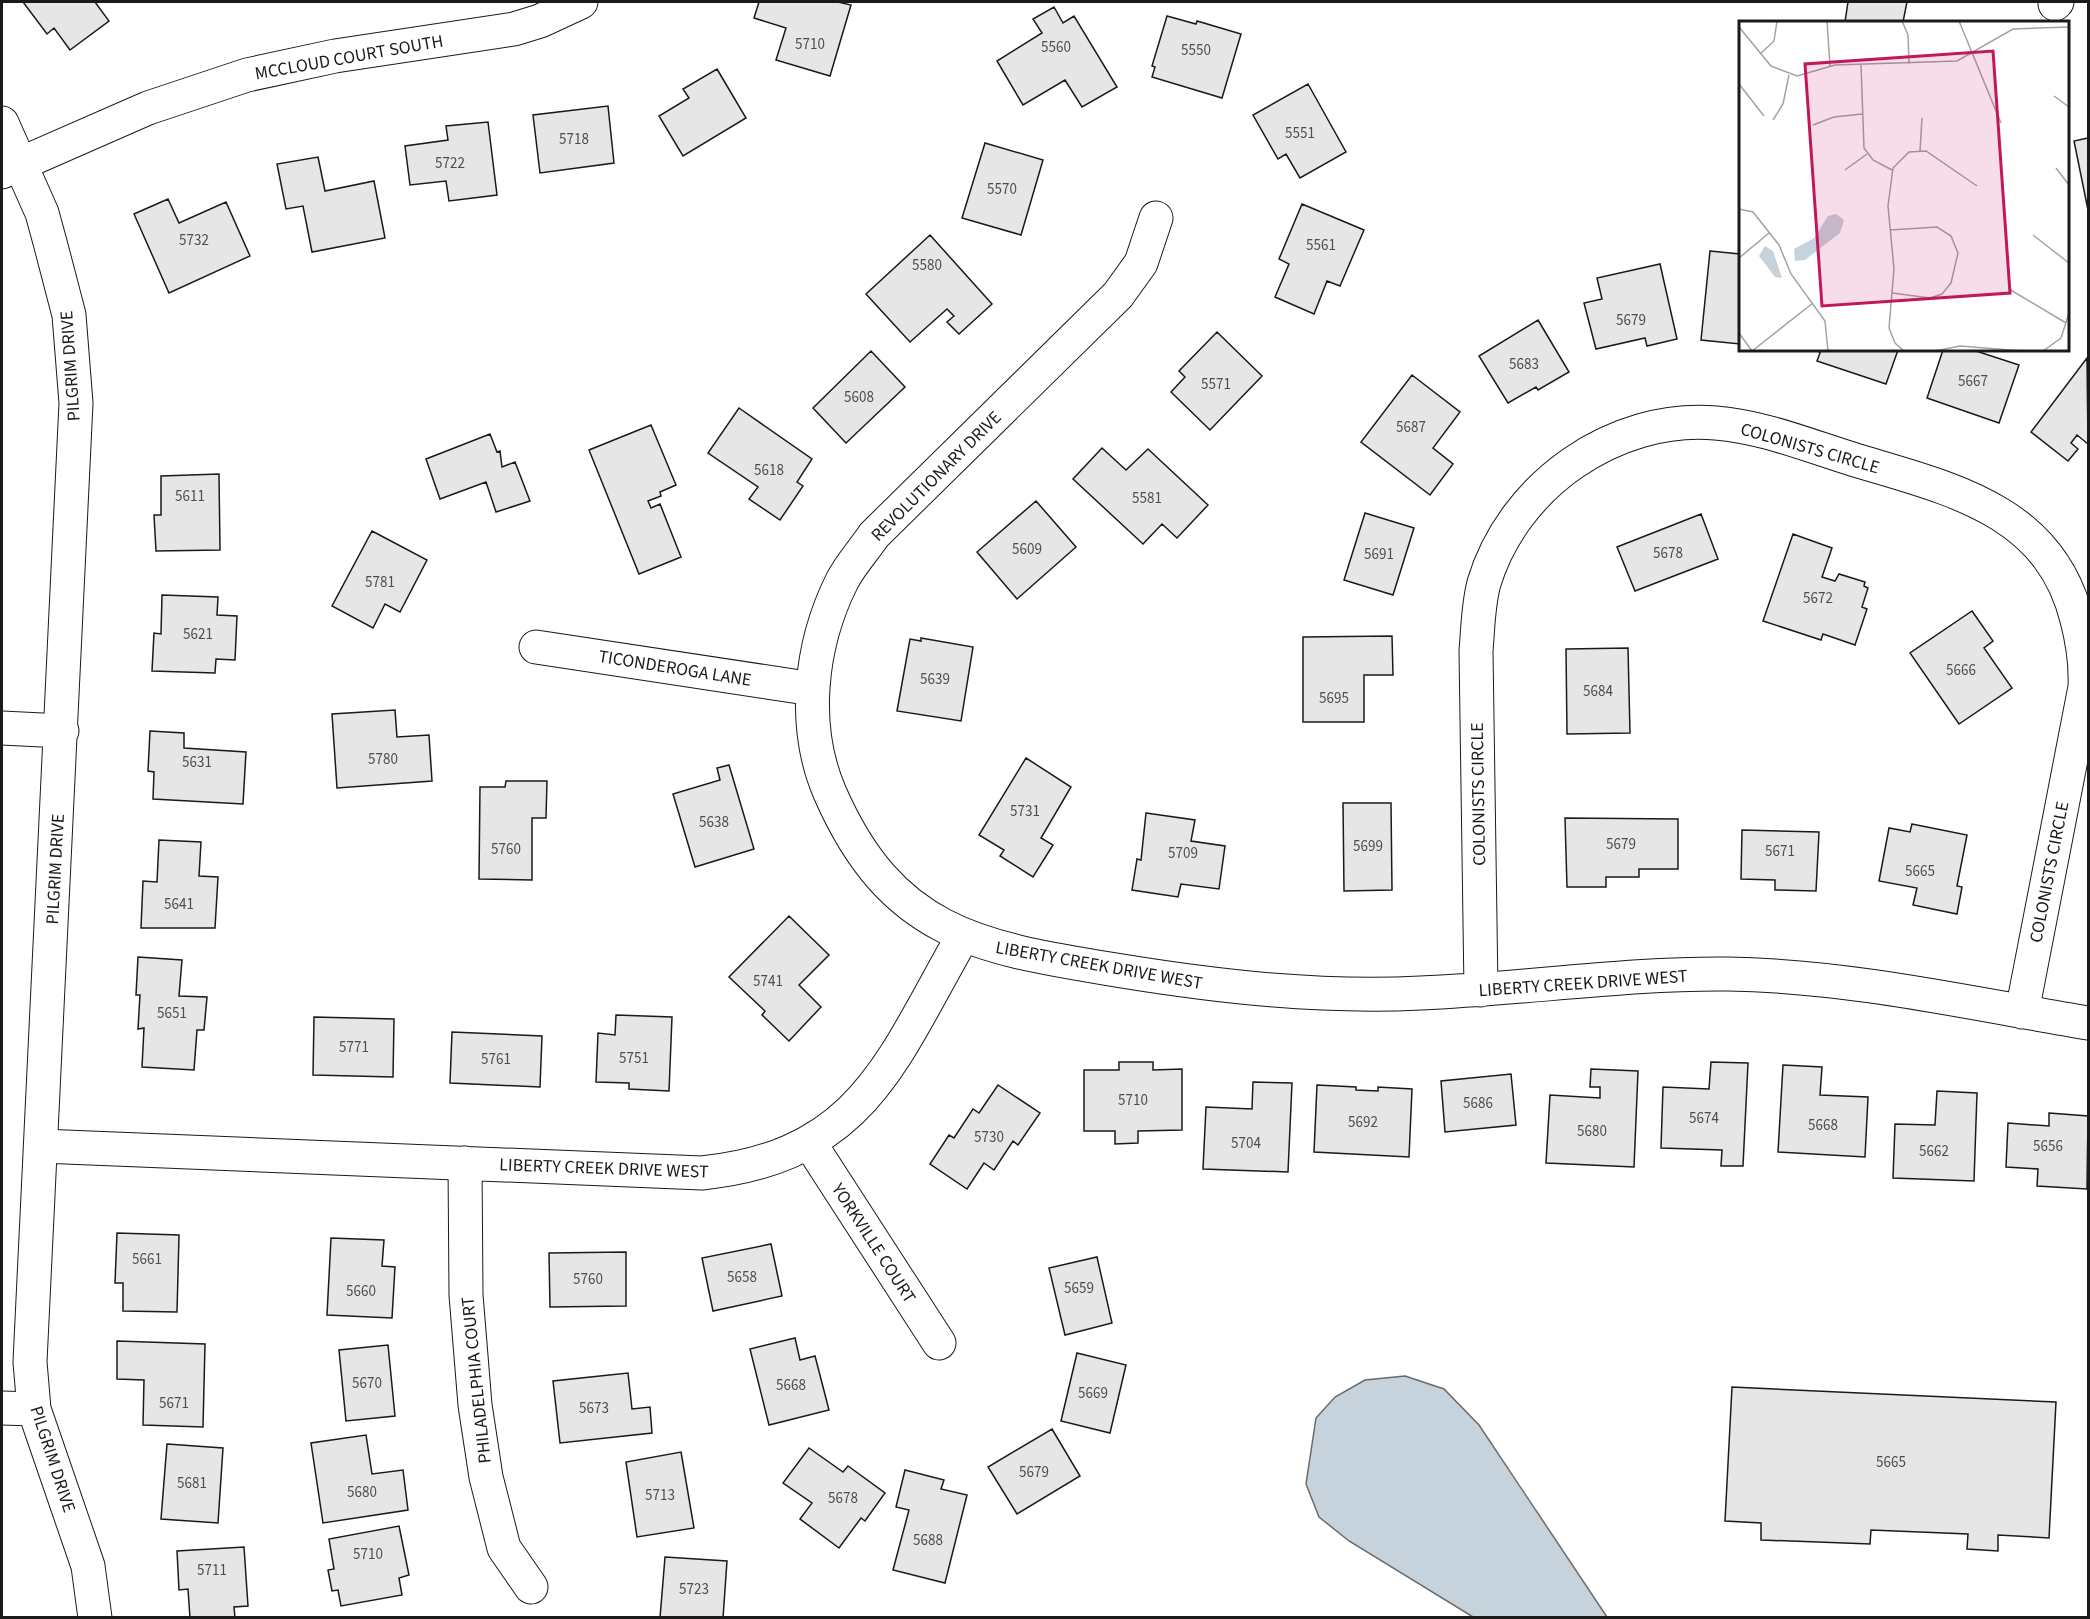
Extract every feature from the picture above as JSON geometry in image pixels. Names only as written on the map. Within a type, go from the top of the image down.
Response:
[{"type":"street","name":"MCCLOUD COURT SOUTH","points":[[11,168],[148,108],[247,75],[335,56],[514,29],[540,21],[580,2]]},
{"type":"street","name":"PILGRIM DRIVE","points":[[2,123],[11,168],[42,213],[69,315],[76,403],[30,1362],[34,1409],[88,1566],[95,1617]]},
{"type":"street","name":"REVOLUTIONARY DRIVE","points":[[963,936],[903,898],[876,873],[845,828],[824,778],[813,726],[813,689],[821,634],[842,581],[874,535],[1118,295],[1141,263],[1156,218]]},
{"type":"street","name":"COLONISTS CIRCLE","points":[[1481,990],[1476,651],[1485,581],[1499,548],[1528,504],[1565,467],[1595,448],[1628,435],[1680,424],[1714,423],[1768,433],[1971,497],[2004,515],[2031,538],[2065,582],[2072,598],[2085,651],[2085,687],[2022,1012]]},
{"type":"street","name":"TICONDEROGA LANE","points":[[536,646],[813,689]]},
{"type":"street","points":[[2,728],[62,731]]},
{"type":"street","name":"LIBERTY CREEK DRIVE WEST","points":[[40,1146],[702,1173],[757,1165],[810,1142],[839,1123],[871,1093],[890,1066],[963,936],[1021,954],[1236,987],[1361,994],[1481,990],[1682,975],[1757,975],[1868,985],[2088,1023]]},
{"type":"street","name":"YORKVILLE COURT","points":[[810,1142],[939,1343]]},
{"type":"street","name":"PHILADELPHIA COURT","points":[[465,1163],[466,1295],[475,1405],[486,1477],[504,1548],[531,1587]]},
{"type":"street","points":[[2,1408],[34,1409]]},
{"type":"shaded area","points":[[1405,1376],[1444,1389],[1479,1425],[1607,1617],[1473,1617],[1349,1541],[1319,1517],[1306,1484],[1316,1418],[1335,1397],[1365,1380]]},
{"type":"building","points":[[23,2],[95,2],[109,21],[70,50],[54,28],[47,34]]},
{"type":"building","points":[[759,2],[838,2],[851,5],[830,76],[776,60],[786,28],[754,18]]},
{"type":"building","points":[[1848,2],[1907,2],[1903,21],[1845,21]]},
{"type":"building","points":[[1054,7],[1063,23],[1074,16],[1117,87],[1082,107],[1065,80],[1023,105],[997,61],[1042,33],[1033,19]]},
{"type":"building","points":[[1167,16],[1196,24],[1197,21],[1241,34],[1222,98],[1152,77],[1155,67],[1152,66]]},
{"type":"building","points":[[717,69],[746,118],[683,156],[659,116],[689,98],[683,89]]},
{"type":"building","points":[[1308,84],[1346,152],[1300,178],[1286,154],[1278,159],[1253,115]]},
{"type":"building","points":[[608,106],[614,163],[540,173],[533,115]]},
{"type":"building","points":[[488,122],[497,195],[449,201],[446,181],[410,185],[405,146],[448,140],[446,126]]},
{"type":"building","points":[[2088,138],[2088,210],[2074,141]]},
{"type":"building","points":[[985,143],[1043,160],[1021,235],[962,218]]},
{"type":"building","points":[[318,157],[325,191],[374,181],[385,238],[312,252],[303,206],[286,209],[277,164]]},
{"type":"building","points":[[168,199],[179,223],[226,202],[250,256],[169,293],[134,214]]},
{"type":"building","points":[[1302,204],[1364,230],[1340,286],[1327,281],[1314,314],[1275,297],[1289,264],[1279,259]]},
{"type":"building","points":[[930,235],[992,304],[959,334],[947,322],[954,316],[947,309],[910,342],[866,294]]},
{"type":"building","points":[[1710,251],[1739,254],[1739,344],[1701,340]]},
{"type":"building","points":[[1660,264],[1677,339],[1647,346],[1645,338],[1596,349],[1584,303],[1602,299],[1597,278]]},
{"type":"building","points":[[1538,320],[1569,372],[1538,390],[1536,387],[1508,403],[1479,356]]},
{"type":"building","points":[[1217,332],[1262,376],[1210,430],[1171,392],[1185,377],[1179,371]]},
{"type":"building","points":[[871,351],[905,387],[846,443],[813,408]]},
{"type":"building","points":[[1818,351],[1898,351],[1886,384],[1817,361],[1820,353]]},
{"type":"building","points":[[1943,351],[1976,351],[2019,365],[1999,423],[1927,398]]},
{"type":"building","points":[[2087,358],[2088,444],[2077,435],[2071,443],[2078,449],[2068,461],[2031,432]]},
{"type":"building","points":[[1412,375],[1460,412],[1433,448],[1453,464],[1430,495],[1361,442]]},
{"type":"building","points":[[739,408],[812,459],[797,482],[803,486],[780,520],[749,499],[758,487],[708,453]]},
{"type":"building","points":[[651,425],[676,485],[660,492],[661,496],[648,501],[651,508],[660,504],[681,557],[639,574],[589,450]]},
{"type":"building","points":[[490,434],[497,452],[500,451],[502,467],[515,462],[530,501],[496,512],[486,482],[440,499],[426,459]]},
{"type":"building","points":[[1102,448],[1126,470],[1148,449],[1208,505],[1177,538],[1162,524],[1143,544],[1073,479]]},
{"type":"building","points":[[219,474],[220,550],[156,551],[154,515],[161,515],[161,476]]},
{"type":"building","points":[[1036,501],[1076,547],[1017,599],[977,552]]},
{"type":"building","points":[[1365,513],[1414,528],[1393,595],[1344,580]]},
{"type":"building","points":[[1701,514],[1718,559],[1635,591],[1617,547]]},
{"type":"building","points":[[372,531],[427,560],[400,612],[385,604],[373,628],[332,606]]},
{"type":"building","points":[[1793,534],[1832,548],[1822,577],[1835,581],[1839,574],[1865,582],[1864,586],[1868,588],[1862,607],[1867,609],[1855,645],[1823,634],[1821,640],[1763,621]]},
{"type":"building","points":[[162,595],[218,597],[217,615],[237,616],[235,660],[216,659],[215,673],[152,671],[154,633],[161,634]]},
{"type":"building","points":[[1972,611],[1993,641],[1984,648],[2012,688],[1959,724],[1910,653]]},
{"type":"building","points":[[1392,636],[1393,675],[1364,675],[1364,722],[1303,722],[1303,637]]},
{"type":"building","points":[[921,638],[973,647],[961,721],[897,711],[910,639],[921,641]]},
{"type":"building","points":[[1628,648],[1630,733],[1567,734],[1566,649]]},
{"type":"building","points":[[395,710],[397,737],[429,735],[432,781],[337,788],[332,714]]},
{"type":"building","points":[[150,731],[184,733],[184,748],[246,752],[243,804],[153,799],[154,772],[148,771]]},
{"type":"building","points":[[1026,758],[1071,787],[1041,838],[1053,845],[1033,877],[1000,856],[1004,850],[979,835]]},
{"type":"building","points":[[729,765],[754,849],[695,867],[673,794],[720,780],[717,768]]},
{"type":"building","points":[[506,781],[547,781],[546,818],[532,818],[532,880],[479,879],[480,787],[505,787]]},
{"type":"building","points":[[1343,803],[1391,803],[1392,890],[1344,891]]},
{"type":"building","points":[[1146,813],[1195,820],[1191,841],[1225,846],[1219,889],[1181,884],[1178,897],[1132,890],[1137,859],[1141,860]]},
{"type":"building","points":[[1565,818],[1678,819],[1678,869],[1639,869],[1639,877],[1606,877],[1606,887],[1567,887]]},
{"type":"building","points":[[1912,824],[1967,835],[1957,886],[1962,887],[1957,914],[1913,905],[1917,888],[1879,881],[1889,828],[1910,832]]},
{"type":"building","points":[[1742,830],[1819,832],[1816,891],[1775,890],[1775,880],[1741,879]]},
{"type":"building","points":[[159,840],[201,842],[199,876],[218,877],[215,928],[141,928],[143,881],[157,882]]},
{"type":"building","points":[[789,916],[829,955],[799,985],[821,1007],[789,1041],[762,1015],[765,1011],[729,977]]},
{"type":"building","points":[[138,957],[182,960],[179,996],[207,997],[204,1030],[197,1030],[194,1070],[142,1067],[144,1028],[138,1029],[140,995],[136,995]]},
{"type":"building","points":[[616,1015],[672,1017],[669,1091],[629,1089],[629,1083],[596,1082],[598,1033],[615,1035]]},
{"type":"building","points":[[314,1017],[394,1019],[393,1077],[313,1075]]},
{"type":"building","points":[[452,1032],[542,1036],[540,1087],[450,1083]]},
{"type":"building","points":[[1119,1062],[1153,1062],[1153,1070],[1182,1069],[1182,1130],[1138,1131],[1138,1143],[1115,1144],[1115,1131],[1084,1131],[1084,1070],[1119,1070]]},
{"type":"building","points":[[1711,1062],[1748,1063],[1743,1166],[1721,1166],[1722,1150],[1661,1148],[1663,1087],[1709,1089]]},
{"type":"building","points":[[1783,1065],[1822,1067],[1820,1095],[1868,1097],[1865,1157],[1778,1152]]},
{"type":"building","points":[[1591,1069],[1638,1071],[1634,1167],[1546,1163],[1550,1095],[1600,1098],[1600,1087],[1590,1087]]},
{"type":"building","points":[[1511,1074],[1516,1125],[1445,1132],[1441,1081]]},
{"type":"building","points":[[1253,1082],[1292,1083],[1288,1172],[1203,1169],[1206,1107],[1252,1109]]},
{"type":"building","points":[[998,1085],[1040,1113],[1018,1145],[1013,1141],[994,1170],[984,1163],[967,1189],[930,1164],[949,1135],[954,1138],[973,1109],[979,1113]]},
{"type":"building","points":[[1317,1085],[1356,1087],[1356,1090],[1378,1091],[1378,1087],[1412,1089],[1409,1157],[1314,1152]]},
{"type":"building","points":[[1937,1091],[1977,1093],[1974,1181],[1893,1178],[1895,1124],[1935,1125]]},
{"type":"building","points":[[2049,1113],[2088,1116],[2087,1189],[2037,1186],[2038,1169],[2006,1167],[2008,1123],[2049,1126]]},
{"type":"building","points":[[117,1233],[179,1235],[177,1312],[123,1311],[123,1283],[115,1283]]},
{"type":"building","points":[[331,1238],[384,1240],[382,1266],[395,1267],[392,1318],[327,1315]]},
{"type":"building","points":[[771,1244],[782,1296],[713,1311],[702,1258]]},
{"type":"building","points":[[626,1252],[626,1306],[550,1307],[549,1253]]},
{"type":"building","points":[[1097,1257],[1112,1323],[1065,1335],[1049,1268]]},
{"type":"building","points":[[795,1338],[800,1360],[815,1356],[829,1410],[769,1425],[750,1349]]},
{"type":"building","points":[[117,1341],[205,1344],[203,1427],[143,1425],[144,1380],[117,1379]]},
{"type":"building","points":[[388,1345],[395,1416],[346,1421],[339,1350]]},
{"type":"building","points":[[1077,1353],[1126,1365],[1110,1433],[1061,1421]]},
{"type":"building","points":[[628,1373],[632,1409],[650,1407],[652,1433],[560,1443],[553,1381]]},
{"type":"building","points":[[1732,1387],[2056,1402],[2049,1538],[1998,1535],[1998,1551],[1967,1549],[1968,1534],[1871,1530],[1870,1544],[1761,1540],[1761,1523],[1725,1521]]},
{"type":"building","points":[[1052,1429],[1080,1476],[1017,1514],[988,1467]]},
{"type":"building","points":[[366,1435],[372,1474],[403,1470],[408,1510],[323,1523],[311,1443]]},
{"type":"building","points":[[167,1444],[223,1448],[218,1523],[161,1519]]},
{"type":"building","points":[[809,1448],[843,1472],[848,1466],[885,1493],[865,1521],[861,1518],[839,1548],[800,1519],[812,1503],[783,1483]]},
{"type":"building","points":[[681,1452],[694,1528],[637,1537],[626,1462]]},
{"type":"building","points":[[905,1470],[944,1480],[941,1489],[967,1495],[945,1583],[893,1570],[909,1510],[896,1507]]},
{"type":"building","points":[[399,1526],[409,1575],[399,1578],[402,1595],[341,1606],[338,1590],[332,1591],[328,1570],[334,1569],[329,1539]]},
{"type":"building","points":[[244,1547],[248,1606],[234,1607],[235,1618],[190,1618],[188,1589],[179,1590],[177,1551]]},
{"type":"building","points":[[665,1557],[727,1561],[723,1618],[660,1618]]}]
